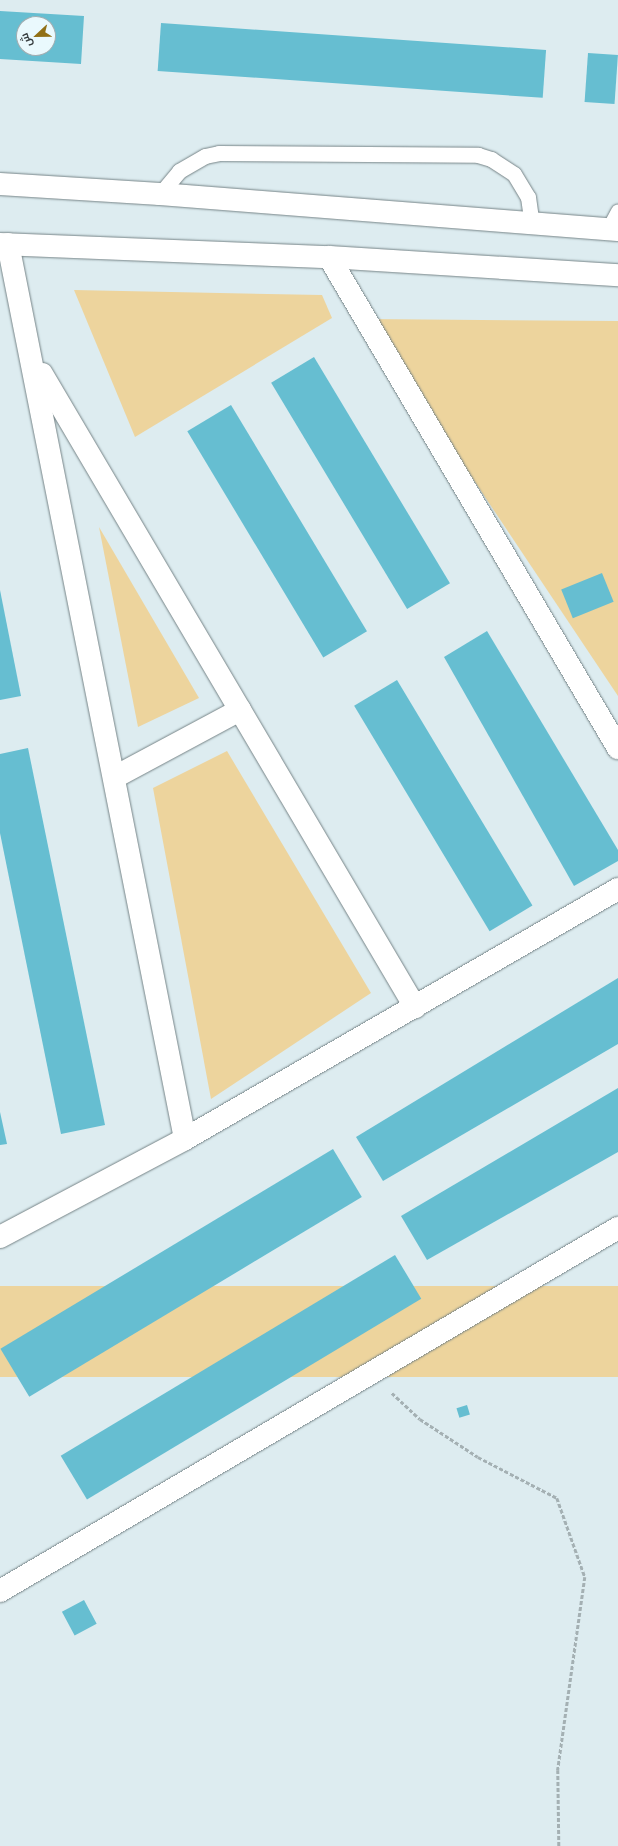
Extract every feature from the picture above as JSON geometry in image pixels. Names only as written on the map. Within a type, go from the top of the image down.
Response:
[{"type":"street","points":[[0,184],[160,194],[532,224],[615,224]]},
{"type":"street","points":[[185,1139],[33,360],[4,244],[329,257],[618,275]]},
{"type":"street","points":[[329,257],[618,748]]},
{"type":"street","points":[[33,360],[415,1007]]},
{"type":"street","points":[[114,777],[240,710]]},
{"type":"street","points":[[0,1237],[185,1139],[618,889]]},
{"type":"street","points":[[0,1591],[618,1228]]},
{"type":"lane","points":[[160,194],[179,171],[204,156],[219,153],[478,155],[491,159],[514,174],[528,197],[532,224]]},
{"type":"path","points":[[371,1373],[420,1419],[478,1457],[557,1498],[585,1577],[558,1770],[559,1846]]},
{"type":"shaded area","points":[[74,290],[322,295],[332,318],[135,437]]},
{"type":"shaded area","points":[[366,319],[618,321],[618,696]]},
{"type":"shaded area","points":[[99,527],[199,698],[138,727]]},
{"type":"shaded area","points":[[227,751],[371,993],[211,1099],[153,788]]},
{"type":"shaded area","points":[[0,1286],[618,1286],[618,1377],[0,1377]]},
{"type":"building","points":[[0,11],[84,16],[81,64],[0,59]]},
{"type":"building","points":[[161,23],[546,50],[543,98],[158,71]]},
{"type":"building","points":[[588,53],[618,55],[615,104],[585,102]]},
{"type":"building","points":[[314,357],[450,583],[407,609],[271,383]]},
{"type":"building","points":[[231,405],[367,631],[323,658],[187,431]]},
{"type":"building","points":[[602,573],[614,602],[573,618],[561,589]]},
{"type":"building","points":[[0,590],[21,696],[0,700]]},
{"type":"building","points":[[487,631],[618,850],[618,861],[574,886],[444,657]]},
{"type":"building","points":[[397,680],[532,905],[490,931],[354,706]]},
{"type":"building","points":[[28,748],[105,1125],[61,1134],[0,833],[0,754]]},
{"type":"building","points":[[618,978],[618,1044],[383,1181],[356,1137]]},
{"type":"building","points":[[618,1088],[618,1152],[427,1260],[401,1216]]},
{"type":"building","points":[[0,1112],[7,1144],[0,1145]]},
{"type":"building","points":[[333,1149],[362,1197],[29,1397],[0,1349]]},
{"type":"building","points":[[395,1255],[421,1299],[87,1500],[61,1456]]},
{"type":"building","points":[[467,1405],[470,1415],[459,1418],[456,1408]]},
{"type":"building","points":[[84,1600],[97,1624],[75,1636],[62,1612]]}]
